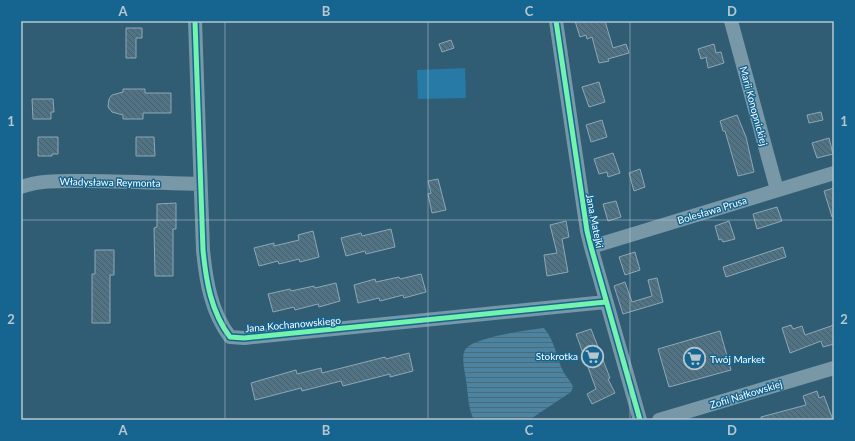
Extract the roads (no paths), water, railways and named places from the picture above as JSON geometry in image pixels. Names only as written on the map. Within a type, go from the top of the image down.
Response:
[{"type":"street","name":"Jana Kochanowskiego","points":[[195,21],[200,184],[205,277],[217,314],[230,337],[244,338],[606,302]]},
{"type":"street","name":"Jana Matejki","points":[[556,21],[590,247],[640,420]]},
{"type":"street","name":"Marii Konopnickiej","points":[[731,21],[777,190]]},
{"type":"street","name":"Bolesława Prusa","points":[[590,247],[834,173]]},
{"type":"street","name":"Władysława Reymonta","points":[[21,187],[36,182],[45,181],[200,184]]},
{"type":"street","name":"Zofii Nałkowskiej","points":[[659,420],[834,368]]},
{"type":"place","name":"Stokrotka","points":[[593,356]]},
{"type":"place","name":"Twój Market","points":[[695,359]]}]
